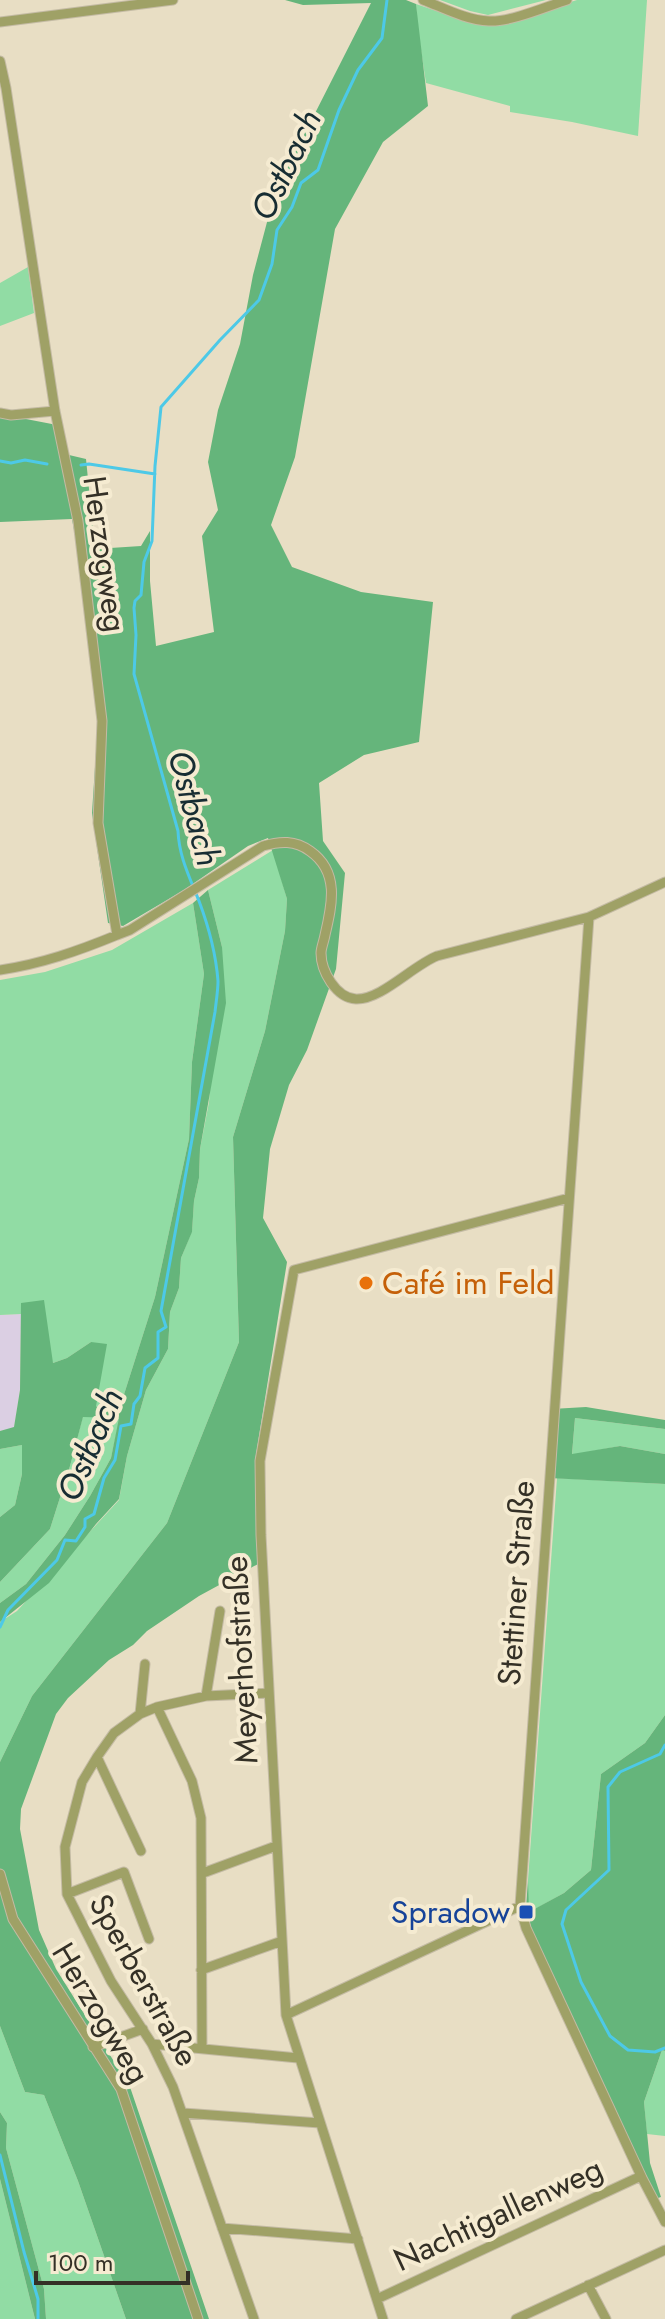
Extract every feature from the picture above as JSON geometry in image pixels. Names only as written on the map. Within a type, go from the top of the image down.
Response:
[{"type":"street","points":[[0,22],[173,0]]},
{"type":"street","points":[[423,0],[469,18],[488,21],[501,21],[567,0]]},
{"type":"street","name":"Herzogweg","points":[[0,61],[55,411],[78,521],[102,721],[98,823],[117,935]]},
{"type":"street","points":[[0,413],[55,411]]},
{"type":"street","points":[[0,970],[36,965],[130,930],[263,846],[281,841],[300,845],[314,853],[331,880],[333,904],[321,954],[325,973],[337,990],[352,999],[367,998],[379,992],[422,962],[437,956],[589,917],[665,882]]},
{"type":"street","name":"Stettiner Straße","points":[[589,917],[520,1906],[526,1928],[665,2222]]},
{"type":"street","name":"Meyerhofstraße","points":[[383,2319],[286,2015],[261,1535],[260,1461],[294,1270],[569,1198]]},
{"type":"street","points":[[206,1696],[220,1611]]},
{"type":"street","points":[[140,1714],[145,1664]]},
{"type":"street","name":"Sperberstraße","points":[[254,2319],[173,2087],[152,2044],[111,1981],[67,1894],[65,1847],[82,1782],[114,1733],[140,1714],[157,1707],[206,1696],[269,1693]]},
{"type":"street","points":[[157,1707],[192,1781],[199,1804],[203,1873],[202,2048]]},
{"type":"street","points":[[97,1757],[141,1851]]},
{"type":"street","points":[[203,1873],[276,1846]]},
{"type":"street","points":[[67,1894],[124,1872],[149,1939]]},
{"type":"street","name":"Herzogweg","points":[[0,1874],[13,1919],[121,2089],[198,2319]]},
{"type":"street","points":[[286,2015],[520,1906]]},
{"type":"street","points":[[201,1970],[282,1941]]},
{"type":"street","points":[[93,2047],[143,2029]]},
{"type":"street","points":[[152,2044],[298,2058]]},
{"type":"street","points":[[183,2113],[320,2123]]},
{"type":"street","name":"Nachtigallenweg","points":[[377,2299],[641,2176]]},
{"type":"street","points":[[222,2228],[358,2239]]},
{"type":"street","points":[[516,2319],[665,2250]]},
{"type":"street","points":[[588,2285],[606,2319]]},
{"type":"shaded area","points":[[21,1314],[20,1390],[14,1428],[0,1431],[0,1315]]},
{"type":"green space","points":[[285,0],[406,0],[416,4],[428,106],[383,142],[335,229],[295,457],[271,525],[292,567],[361,592],[433,602],[419,742],[364,755],[319,783],[323,841],[345,873],[336,969],[307,1050],[289,1085],[270,1149],[263,1218],[287,1262],[255,1461],[258,1564],[199,1596],[147,1631],[133,1645],[109,1660],[68,1698],[56,1714],[21,1809],[20,1829],[39,1930],[56,1969],[130,2087],[209,2319],[126,2319],[44,2095],[25,2092],[0,2026],[0,1762],[32,1696],[167,1523],[239,1342],[233,1137],[265,1031],[285,931],[287,899],[268,838],[248,846],[184,890],[123,926],[108,923],[92,813],[98,721],[72,519],[0,522],[0,414],[57,425],[69,455],[86,459],[95,549],[141,546],[150,531],[150,581],[156,646],[214,632],[202,536],[218,510],[208,462],[218,410],[240,344],[253,275],[275,192],[371,3],[303,5]]},
{"type":"green space","points":[[440,0],[546,0],[488,15]]},
{"type":"green space","points":[[577,0],[647,0],[638,136],[510,112],[510,106],[426,83],[416,4],[469,22],[503,23]]},
{"type":"green space","points":[[28,267],[34,313],[0,326],[0,283]]},
{"type":"green space","points":[[273,850],[287,899],[285,931],[265,1031],[233,1137],[239,1342],[167,1523],[32,1696],[0,1762],[0,1622],[17,1611],[119,1500],[127,1456],[146,1390],[168,1349],[170,1312],[179,1288],[181,1258],[192,1231],[200,1149],[209,1102],[222,947],[208,890]]},
{"type":"green space","points":[[208,890],[222,947],[226,1003],[200,1149],[192,1232],[181,1258],[179,1288],[170,1312],[168,1349],[146,1390],[127,1456],[119,1499],[49,1583],[0,1622],[0,1603],[26,1584],[65,1535],[90,1496],[111,1458],[119,1418],[83,1417],[50,1529],[0,1582],[0,1517],[15,1505],[22,1474],[22,1445],[0,1449],[0,1431],[14,1427],[20,1390],[21,1303],[44,1300],[53,1363],[91,1342],[107,1344],[96,1406],[103,1413],[120,1407],[155,1297],[189,1139],[192,1062],[204,974],[193,903]]},
{"type":"green space","points":[[193,903],[204,974],[192,1062],[189,1139],[155,1297],[120,1407],[102,1413],[96,1406],[91,1342],[53,1363],[21,1303],[21,1314],[0,1315],[0,980],[45,972],[112,950]]},
{"type":"green space","points":[[586,1407],[665,1420],[665,1429],[575,1418],[572,1454],[620,1446],[665,1454],[665,1484],[549,1478],[552,1409]]},
{"type":"green space","points":[[83,1416],[120,1417],[111,1458],[65,1535],[26,1584],[0,1603],[0,1582],[50,1529]]},
{"type":"green space","points":[[575,1418],[665,1429],[665,1454],[620,1446],[572,1455]]},
{"type":"green space","points":[[22,1445],[22,1474],[15,1505],[0,1517],[0,1449]]},
{"type":"green space","points":[[557,1478],[665,1484],[665,1715],[645,1743],[601,1774],[591,1870],[564,1893],[528,1913],[528,1880]]},
{"type":"green space","points":[[665,1715],[665,2051],[662,2050],[644,2102],[650,2163],[661,2197],[655,2199],[533,1935],[526,1908],[528,1880],[529,1912],[564,1893],[591,1870],[601,1774],[645,1743]]},
{"type":"green space","points":[[0,2026],[25,2092],[44,2095],[126,2319],[46,2319],[44,2289],[6,2148],[7,2123],[0,2112]]},
{"type":"green space","points":[[662,2050],[665,2051],[665,2136],[647,2134],[644,2102]]},
{"type":"green space","points":[[0,2112],[7,2123],[6,2148],[44,2289],[46,2319],[35,2319],[0,2179]]},
{"type":"green space","points":[[0,2179],[35,2319],[0,2319]]},
{"type":"waterway","name":"Ostbach","points":[[0,1627],[8,1610],[57,1560],[65,1540],[76,1541],[85,1527],[85,1519],[94,1514],[104,1478],[115,1460],[121,1426],[131,1424],[145,1368],[158,1358],[158,1332],[166,1327],[161,1311],[215,1012],[218,981],[211,940],[183,859],[134,674],[134,608],[135,601],[141,595],[144,562],[152,541],[161,407],[259,300],[272,264],[277,230],[292,207],[301,183],[318,170],[339,110],[358,70],[382,38],[387,0]]},
{"type":"waterway","points":[[0,461],[11,463],[25,460],[47,464]]},
{"type":"waterway","points":[[81,465],[155,474]]},
{"type":"waterway","points":[[665,1745],[660,1754],[620,1772],[608,1787],[609,1870],[566,1910],[562,1924],[581,1982],[610,2036],[628,2050],[655,2052],[665,2048]]},
{"type":"waterway","name":"Ostbach","points":[[0,2155],[38,2299],[38,2319]]},
{"type":"place","name":"Café im Feld","points":[[366,1283]]},
{"type":"place","name":"Spradow","points":[[526,1912]]}]
